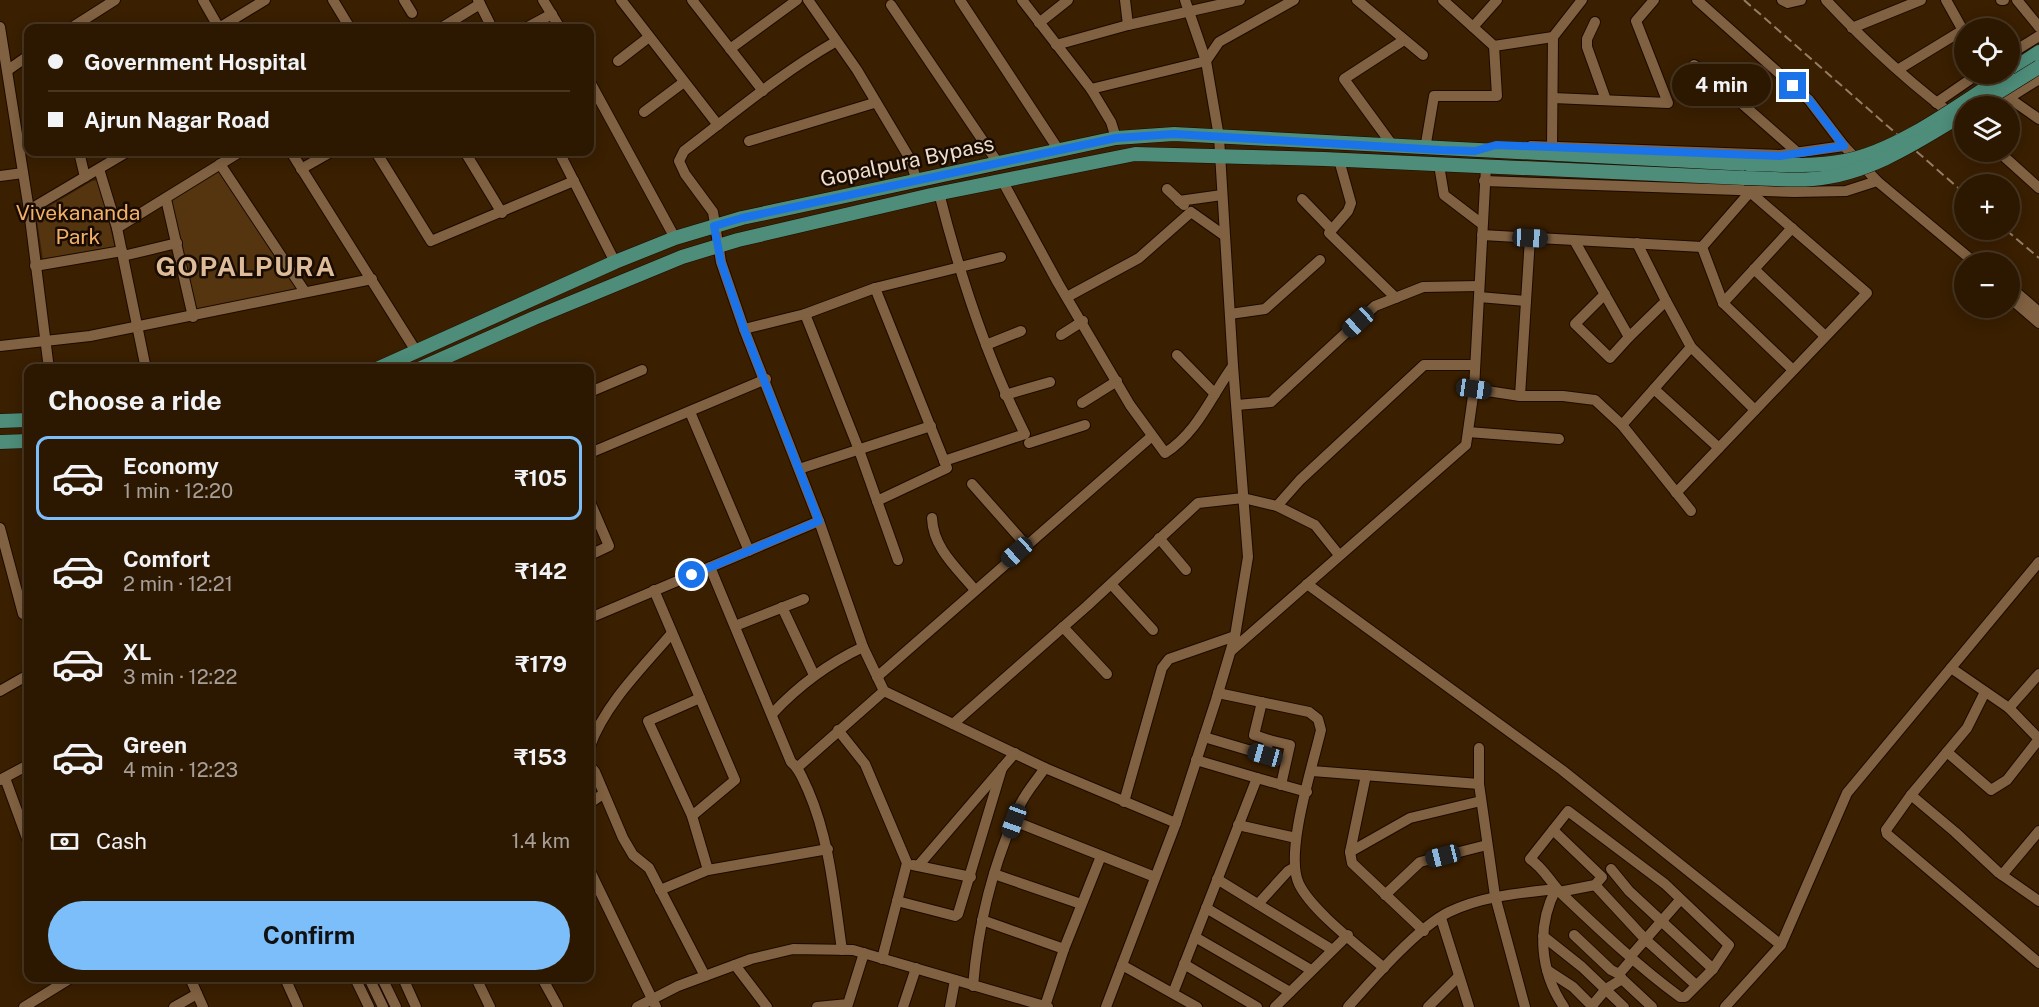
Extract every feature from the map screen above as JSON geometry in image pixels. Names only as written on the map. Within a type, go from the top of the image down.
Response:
[{"type":"main road","name":"Gopalpura Bypass","points":[[2020,64],[2039,52]]},
{"type":"main road","points":[[1992,96],[2039,67]]},
{"type":"main road","name":"Gopalpura Bypass","points":[[388,364],[615,262],[675,238],[742,218],[1116,138],[1174,134],[1498,153],[1802,165],[1845,160],[1878,150],[1908,136],[1989,84]]},
{"type":"main road","name":"Gopalpura Bypass","points":[[431,364],[682,257],[717,246],[939,193],[1135,154],[1439,165],[1485,174],[1504,168],[1814,179],[1885,160],[1954,119]]},
{"type":"main road","points":[[0,421],[24,420]]},
{"type":"main road","points":[[0,442],[24,441]]},
{"type":"street","points":[[77,24],[116,0]]},
{"type":"street","points":[[203,0],[217,24]]},
{"type":"street","points":[[226,24],[265,0]]},
{"type":"street","points":[[333,0],[348,24]]},
{"type":"street","points":[[404,0],[412,12]]},
{"type":"street","points":[[543,0],[558,24]]},
{"type":"street","points":[[621,0],[718,125]]},
{"type":"street","points":[[730,49],[796,0]]},
{"type":"street","points":[[808,0],[835,42],[857,70],[874,103],[910,159],[917,182]]},
{"type":"street","points":[[960,0],[1058,149]]},
{"type":"street","points":[[1022,0],[1091,88],[1111,122],[1116,138]]},
{"type":"street","points":[[1040,23],[1068,0]]},
{"type":"street","points":[[1125,0],[1128,25]]},
{"type":"street","points":[[1106,1007],[1176,823],[1218,693],[1235,636],[1248,556],[1233,366],[1219,156],[1220,137],[1206,60],[1185,0]]},
{"type":"street","points":[[1056,45],[1128,25],[1240,0]]},
{"type":"street","points":[[1091,88],[1206,60],[1219,42],[1293,0]]},
{"type":"street","points":[[1357,0],[1423,55]]},
{"type":"street","points":[[1425,149],[1434,96],[1497,96],[1494,46],[1443,0]]},
{"type":"street","points":[[1473,27],[1497,0]]},
{"type":"street","points":[[1552,147],[1553,37],[1582,0]]},
{"type":"street","points":[[1553,98],[1668,103],[1636,21],[1654,0]]},
{"type":"street","points":[[1697,0],[1809,100],[1844,146],[1877,182],[1962,252]]},
{"type":"street","points":[[1782,0],[1788,3],[1801,0]]},
{"type":"street","points":[[1826,0],[1852,28],[1936,103],[1954,116]]},
{"type":"street","points":[[1852,28],[1921,0]]},
{"type":"street","points":[[1947,0],[1957,18]]},
{"type":"street","points":[[2017,0],[2039,27]]},
{"type":"street","points":[[447,24],[479,2],[490,24]]},
{"type":"street","points":[[697,2],[763,91]]},
{"type":"street","points":[[891,5],[998,163]]},
{"type":"street","points":[[533,24],[552,14]]},
{"type":"street","points":[[1595,22],[1587,39],[1587,47],[1606,100]]},
{"type":"street","points":[[0,27],[29,210],[49,364]]},
{"type":"street","points":[[2020,48],[2039,36]]},
{"type":"street","points":[[618,61],[649,37]]},
{"type":"street","points":[[1494,46],[1553,37]]},
{"type":"street","points":[[1899,69],[1954,38]]},
{"type":"street","points":[[1394,146],[1344,79],[1404,40]]},
{"type":"street","points":[[835,42],[799,63],[684,151],[679,160],[685,174],[713,213],[717,246],[744,329],[766,379],[800,469],[863,647],[884,691],[1033,763],[1176,823]]},
{"type":"street","points":[[8,70],[24,59]]},
{"type":"street","points":[[1694,65],[1706,72],[1798,153]]},
{"type":"street","points":[[2011,96],[2039,79]]},
{"type":"street","points":[[644,112],[684,82]]},
{"type":"street","points":[[1936,103],[1964,84]]},
{"type":"street","points":[[1995,84],[2006,96]]},
{"type":"street","points":[[594,89],[675,238]]},
{"type":"street","points":[[749,141],[874,103]]},
{"type":"street","points":[[2020,106],[2039,119]]},
{"type":"street","points":[[1475,151],[1496,145],[1736,155],[1798,153],[1844,146]]},
{"type":"street","points":[[81,156],[85,177]]},
{"type":"street","points":[[29,210],[121,156]]},
{"type":"street","points":[[117,228],[233,156]]},
{"type":"street","points":[[293,156],[416,351]]},
{"type":"street","points":[[301,169],[325,156]]},
{"type":"street","points":[[378,156],[431,241],[574,181]]},
{"type":"street","points":[[467,156],[502,213]]},
{"type":"street","points":[[561,156],[615,262]]},
{"type":"street","points":[[1340,160],[1351,203],[1348,211],[1329,233],[1396,298]]},
{"type":"street","points":[[2010,162],[2039,188]]},
{"type":"street","points":[[219,164],[305,292]]},
{"type":"street","points":[[1439,165],[1444,195],[1482,230],[1530,238],[1702,247]]},
{"type":"street","points":[[99,170],[117,228],[145,364]]},
{"type":"street","points":[[0,176],[23,173]]},
{"type":"street","points":[[1231,651],[1466,445],[1474,389],[1485,174],[1750,192],[1845,191],[1877,182]]},
{"type":"street","points":[[1003,182],[1117,381],[1165,453],[1178,444],[1205,411],[1233,366]]},
{"type":"street","points":[[1167,189],[1191,212],[1225,236]]},
{"type":"street","points":[[1676,493],[1867,293],[1750,192]]},
{"type":"street","points":[[1702,247],[1750,192]]},
{"type":"street","points":[[939,193],[958,268],[1005,395],[1028,443]]},
{"type":"street","points":[[1179,201],[1222,195]]},
{"type":"street","points":[[166,199],[193,317]]},
{"type":"street","points":[[1302,199],[1331,229]]},
{"type":"street","points":[[1067,297],[1139,258],[1191,212]]},
{"type":"street","points":[[1723,303],[1791,228]]},
{"type":"street","points":[[1520,396],[1530,238]]},
{"type":"street","points":[[1574,240],[1629,337]]},
{"type":"street","points":[[35,266],[122,254],[177,243]]},
{"type":"street","points":[[1637,243],[1691,347],[1755,410]]},
{"type":"street","points":[[1702,247],[1723,303],[1793,370]]},
{"type":"street","points":[[744,329],[805,314],[875,288],[1001,256]]},
{"type":"street","points":[[1230,314],[1265,309],[1320,260]]},
{"type":"street","points":[[1754,269],[1825,336]]},
{"type":"street","points":[[0,346],[138,327],[372,279]]},
{"type":"street","points":[[1237,405],[1271,402],[1375,306],[1423,287],[1479,291],[1526,301]]},
{"type":"street","points":[[875,288],[947,468],[878,501]]},
{"type":"street","points":[[1605,294],[1575,324],[1610,358],[1666,301]]},
{"type":"street","points":[[2020,296],[2039,312]]},
{"type":"street","points":[[2020,307],[2039,323]]},
{"type":"street","points":[[805,314],[859,450],[898,560]]},
{"type":"street","points":[[1061,335],[1083,321]]},
{"type":"street","points":[[986,345],[1021,331]]},
{"type":"street","points":[[1622,425],[1691,347]]},
{"type":"street","points":[[1176,355],[1215,394]]},
{"type":"street","points":[[1277,506],[1300,480],[1424,364],[1475,365]]},
{"type":"street","points":[[594,390],[642,370]]},
{"type":"street","points":[[594,451],[766,379]]},
{"type":"street","points":[[1082,403],[1117,381]]},
{"type":"street","points":[[1005,395],[1050,382]]},
{"type":"street","points":[[1474,389],[1520,396],[1563,396],[1595,400],[1622,425],[1691,511]]},
{"type":"street","points":[[1654,389],[1719,448]]},
{"type":"street","points":[[690,412],[749,551]]},
{"type":"street","points":[[944,461],[1028,443],[1085,425]]},
{"type":"street","points":[[800,469],[931,426]]},
{"type":"street","points":[[1468,432],[1559,439]]},
{"type":"street","points":[[877,677],[1152,436]]},
{"type":"street","points":[[972,484],[1026,545]]},
{"type":"street","points":[[953,724],[1111,584],[1198,503],[1244,498],[1277,506],[1315,525],[1339,555]]},
{"type":"street","points":[[594,511],[609,546],[594,553]]},
{"type":"street","points":[[932,518],[937,543],[975,590]]},
{"type":"street","points":[[594,616],[819,521]]},
{"type":"street","points":[[0,528],[23,614]]},
{"type":"street","points":[[1159,538],[1186,570]]},
{"type":"street","points":[[1725,1007],[1782,945],[1847,793],[2039,562]]},
{"type":"street","points":[[710,567],[791,762],[798,767],[817,811],[828,849],[842,950]]},
{"type":"street","points":[[1111,584],[1153,630]]},
{"type":"street","points":[[1307,584],[1562,770],[1782,945]]},
{"type":"street","points":[[654,590],[735,780],[692,816]]},
{"type":"street","points":[[735,626],[804,599]]},
{"type":"street","points":[[782,607],[814,675]]},
{"type":"street","points":[[1063,627],[1107,674]]},
{"type":"street","points":[[594,735],[644,665],[672,633]]},
{"type":"street","points":[[1124,802],[1162,668],[1169,659],[1235,636]]},
{"type":"street","points":[[772,714],[797,687],[832,662],[863,647]]},
{"type":"street","points":[[1947,752],[1991,790],[1998,788],[2039,739],[2009,708],[1951,668]]},
{"type":"street","points":[[2009,708],[2039,674]]},
{"type":"street","points":[[0,691],[24,677]]},
{"type":"street","points":[[798,767],[884,691]]},
{"type":"street","points":[[1985,692],[1967,728],[1888,824],[1887,834],[2039,963]]},
{"type":"street","points":[[1218,693],[1308,712],[1318,719],[1321,730],[1296,838],[1295,867],[1299,885],[1312,902],[1384,968]]},
{"type":"street","points":[[700,699],[648,720],[692,816],[708,870]]},
{"type":"street","points":[[1262,702],[1254,735],[1290,745],[1281,785]]},
{"type":"street","points":[[838,730],[865,765],[913,864]]},
{"type":"street","points":[[1204,737],[1265,755],[1269,740]]},
{"type":"street","points":[[1479,748],[1479,784],[1495,896],[1525,1007]]},
{"type":"street","points":[[882,958],[897,902],[913,864],[1002,768],[1019,755]]},
{"type":"street","points":[[1196,760],[1307,792]]},
{"type":"street","points":[[24,767],[2,779],[24,832]]},
{"type":"street","points":[[897,902],[955,916],[961,909],[988,806],[1002,768]]},
{"type":"street","points":[[973,986],[982,920],[994,874],[1020,805],[1045,768]]},
{"type":"street","points":[[594,771],[633,855],[649,868],[705,976]]},
{"type":"street","points":[[1312,771],[1479,784]]},
{"type":"street","points":[[1366,775],[1350,852],[1352,863],[1424,931]]},
{"type":"street","points":[[1173,993],[1257,778]]},
{"type":"street","points":[[594,800],[603,794]]},
{"type":"street","points":[[1911,795],[2002,875],[2036,894]]},
{"type":"street","points":[[1350,852],[1410,818],[1481,801]]},
{"type":"street","points":[[1568,811],[1629,855],[1730,945],[1713,969],[1696,985],[1685,1002],[1631,958],[1558,890],[1542,867],[1530,859],[1553,830],[1568,811]]},
{"type":"street","points":[[1014,821],[1155,877]]},
{"type":"street","points":[[1238,825],[1296,838]]},
{"type":"street","points":[[1553,830],[1606,872],[1713,969]]},
{"type":"street","points":[[2002,875],[2039,831]]},
{"type":"street","points":[[1385,895],[1420,862],[1487,845]]},
{"type":"street","points":[[660,890],[708,870],[828,849]]},
{"type":"street","points":[[1348,1007],[1384,968],[1448,912],[1495,896],[1595,885],[1606,872],[1629,855]]},
{"type":"street","points":[[637,1007],[654,1003],[705,976],[735,964],[793,950],[842,950],[882,958],[1046,1007],[1064,949],[1101,856]]},
{"type":"street","points":[[913,864],[971,877]]},
{"type":"street","points":[[1258,904],[1288,871],[1295,867]]},
{"type":"street","points":[[994,874],[1081,904]]},
{"type":"street","points":[[594,879],[654,1003]]},
{"type":"street","points":[[1217,879],[1331,949]]},
{"type":"street","points":[[1595,885],[1645,939],[1696,985]]},
{"type":"street","points":[[1558,890],[1547,915],[1543,936],[1546,969],[1556,996],[1564,1007]]},
{"type":"street","points":[[1546,969],[1592,1007],[1621,977],[1645,939],[1680,900]]},
{"type":"street","points":[[1206,908],[1311,970]]},
{"type":"street","points":[[1441,918],[1469,1007]]},
{"type":"street","points":[[982,920],[1064,949]]},
{"type":"street","points":[[1275,1007],[1331,949],[1348,935]]},
{"type":"street","points":[[1574,935],[1652,1007]]},
{"type":"street","points":[[1543,936],[1624,1007]]},
{"type":"street","points":[[1195,937],[1290,992]]},
{"type":"street","points":[[817,1007],[847,1006],[864,953]]},
{"type":"street","points":[[735,964],[767,1007]]},
{"type":"street","points":[[1184,964],[1257,1007]]},
{"type":"street","points":[[1122,965],[1197,1007]]},
{"type":"street","points":[[903,1007],[916,968]]},
{"type":"street","points":[[1428,1007],[1458,977]]},
{"type":"street","points":[[950,1007],[955,981]]},
{"type":"street","points":[[24,1007],[65,982]]},
{"type":"street","points":[[192,982],[203,1007]]},
{"type":"street","points":[[287,982],[298,1007]]},
{"type":"street","points":[[358,982],[369,1007]]},
{"type":"street","points":[[371,982],[383,1007]]},
{"type":"street","points":[[384,982],[396,1007]]},
{"type":"street","points":[[404,982],[416,1007]]},
{"type":"street","points":[[478,982],[490,1007]]},
{"type":"street","points":[[544,982],[558,1007]]},
{"type":"street","points":[[174,1007],[197,994]]},
{"type":"green space","points":[[220,169],[298,288],[196,312],[171,201]]},
{"type":"green space","name":"Vivekananda Park","points":[[99,180],[115,248],[43,260],[36,214],[92,181]]},
{"type":"railway","points":[[1744,0],[1954,184]]},
{"type":"railway","points":[[2018,240],[2039,258]]},
{"type":"district","name":"GOPALPURA","points":[[246,266]]},
{"type":"route","points":[[692,575],[819,521],[766,379],[744,329],[721,262],[714,226],[742,218],[1116,138],[1174,134],[1441,150],[1475,151],[1496,145],[1780,156],[1844,146],[1809,100],[1793,86]]}]
